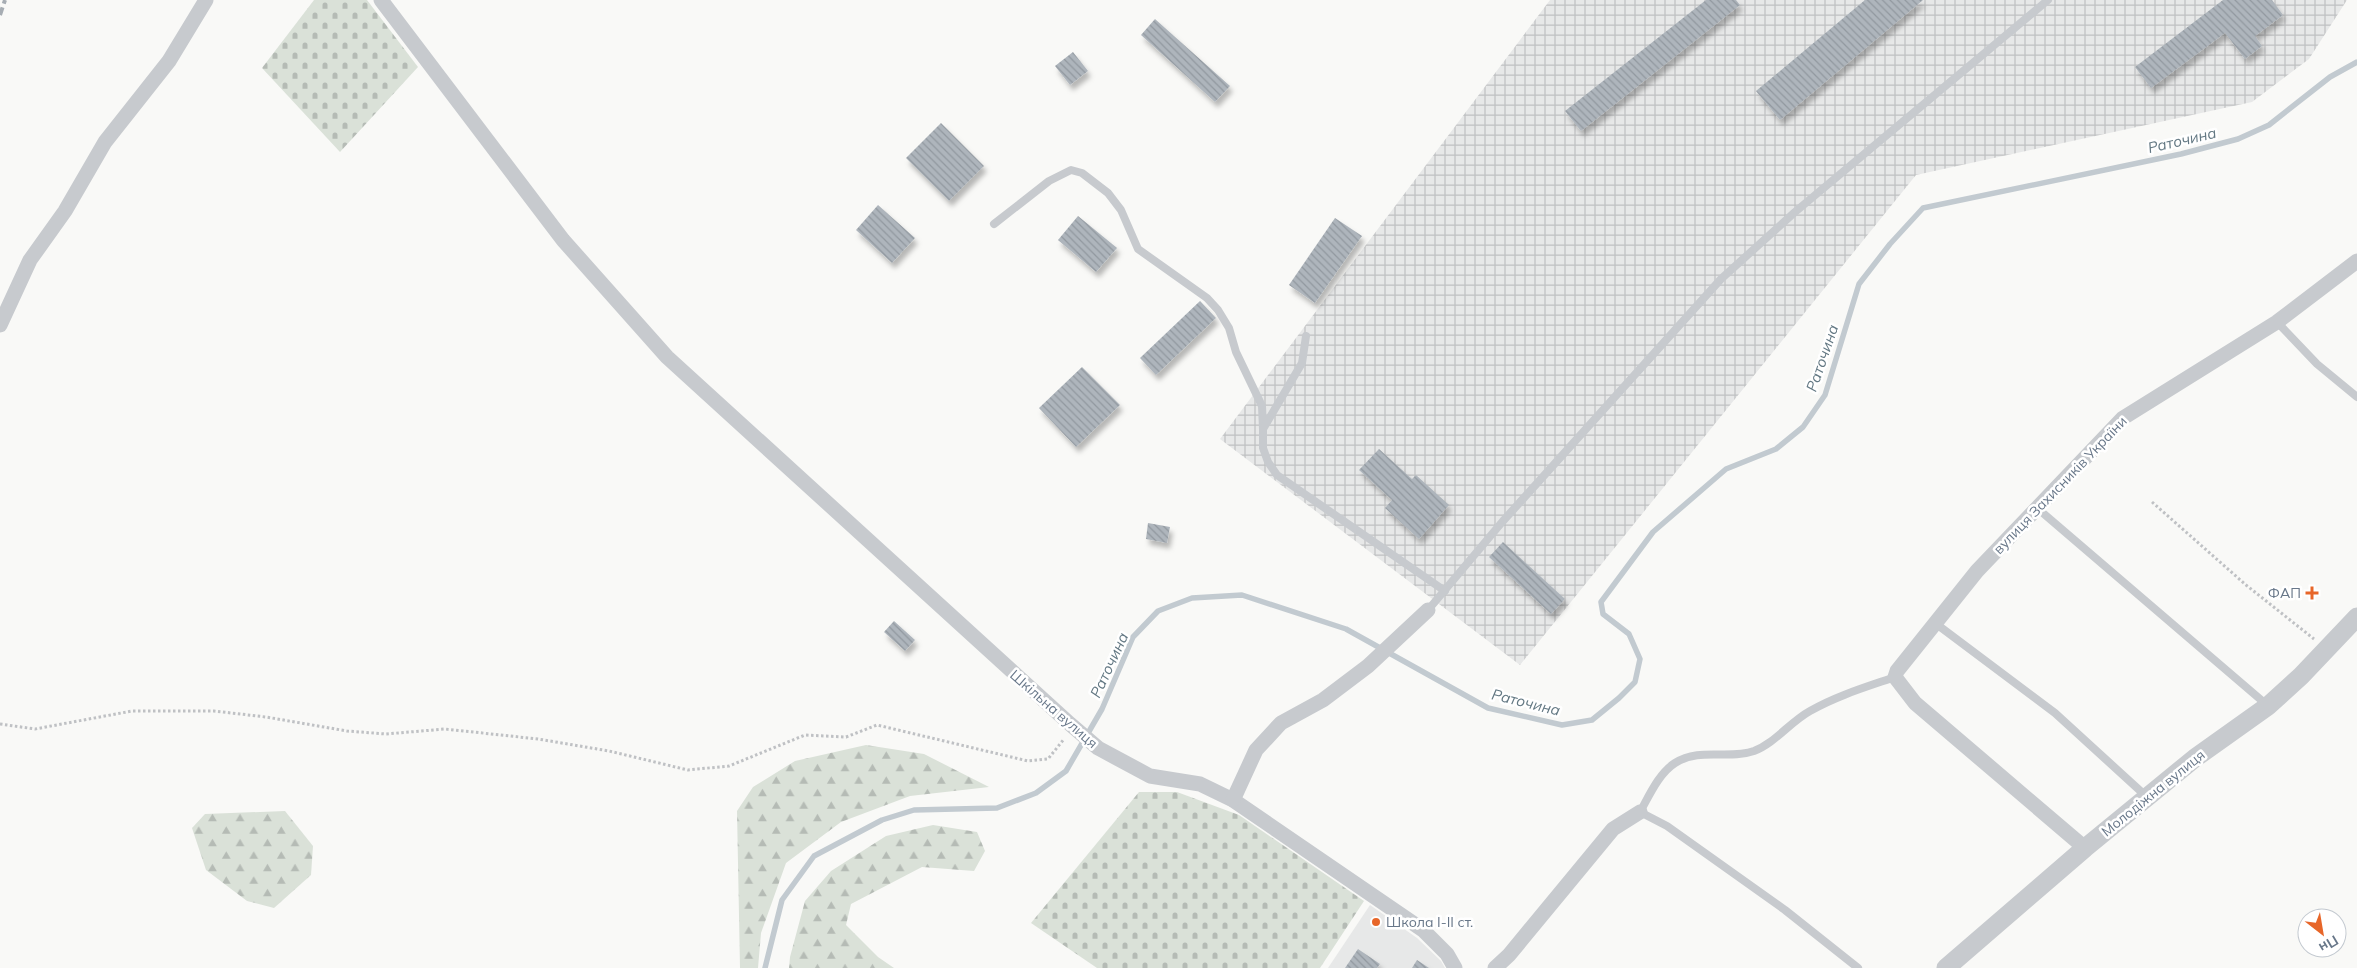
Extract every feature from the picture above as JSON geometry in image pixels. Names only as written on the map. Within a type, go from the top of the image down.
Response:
[{"type":"street","points":[[0,325],[30,260],[65,211],[105,142],[169,61],[206,0]]},
{"type":"street","name":"Шкільна вулиця","points":[[381,0],[563,240],[666,357],[1070,724],[1098,748],[1150,776],[1200,784],[1233,800],[1423,930],[1447,954],[1455,968]]},
{"type":"street","name":"вулиця Захисників України","points":[[1895,677],[1897,671],[1934,622],[1977,571],[2123,418],[2277,322],[2357,261]]},
{"type":"street","points":[[1233,800],[1256,750],[1281,723],[1323,700],[1368,666],[1428,610]]},
{"type":"street","name":"Молодіжна вулиця","points":[[1946,968],[2147,797],[2195,758],[2268,706],[2327,650],[2357,617]]},
{"type":"street","points":[[1895,677],[1921,708],[2085,848]]},
{"type":"street","points":[[1495,968],[1509,955],[1613,829],[1640,812]]},
{"type":"lane","points":[[1428,610],[1503,521],[1721,279],[1795,212],[2048,0]]},
{"type":"lane","points":[[994,224],[1049,181],[1071,170],[1082,173],[1108,193],[1122,210],[1138,249],[1208,298],[1229,328],[1236,352],[1262,406],[1263,448],[1268,462],[1277,475],[1444,591]]},
{"type":"lane","points":[[2277,322],[2317,364],[2357,397]]},
{"type":"lane","points":[[1263,429],[1302,363],[1306,336]]},
{"type":"lane","points":[[2036,508],[2268,706]]},
{"type":"lane","points":[[1934,622],[2055,713],[2147,797]]},
{"type":"lane","points":[[1858,968],[1777,905],[1667,826],[1640,812],[1655,785],[1673,764],[1688,756],[1754,751],[1809,711],[1852,691],[1895,677]]},
{"type":"path","points":[[2152,502],[2246,585],[2327,650]]},
{"type":"path","points":[[0,724],[35,729],[132,711],[214,711],[266,717],[347,731],[386,734],[446,729],[538,739],[609,750],[688,770],[728,766],[805,735],[846,737],[877,725],[1028,761],[1048,759],[1065,738],[1070,724]]},
{"type":"shaded area","points":[[1550,0],[2347,0],[2309,59],[2252,102],[1916,175],[1520,665],[1220,439]]},
{"type":"shaded area","name":"Школа І-ІІ ст.","points":[[1370,905],[1417,938],[1441,961],[1445,968],[1328,968]]},
{"type":"green space","points":[[314,0],[367,0],[418,67],[340,152],[262,68]]},
{"type":"green space","points":[[866,745],[924,754],[989,787],[910,796],[841,822],[786,863],[761,933],[758,968],[740,968],[737,811],[753,787],[795,761]]},
{"type":"green space","points":[[1139,792],[1177,792],[1239,815],[1364,901],[1320,968],[1097,968],[1031,923]]},
{"type":"green space","points":[[285,811],[313,846],[311,875],[274,908],[247,901],[206,870],[192,828],[205,814]]},
{"type":"green space","points":[[933,825],[977,832],[985,851],[974,871],[922,867],[851,904],[846,925],[878,957],[894,968],[789,968],[790,957],[805,901],[831,871],[886,836]]},
{"type":"building","points":[[1706,0],[1736,0],[1740,5],[1581,131],[1565,111]]},
{"type":"building","points":[[1865,0],[1923,0],[1780,120],[1756,91]]},
{"type":"building","points":[[2223,0],[2272,0],[2283,15],[2255,36],[2262,46],[2245,59],[2225,33],[2151,88],[2135,67]]},
{"type":"building","points":[[1155,19],[1230,86],[1215,102],[1141,35]]},
{"type":"building","points":[[1073,52],[1088,71],[1070,85],[1055,66]]},
{"type":"building","points":[[941,123],[984,166],[949,201],[906,158]]},
{"type":"building","points":[[878,205],[915,238],[892,263],[856,230]]},
{"type":"building","points":[[1078,216],[1117,248],[1096,272],[1058,240]]},
{"type":"building","points":[[1335,218],[1362,236],[1315,303],[1289,285]]},
{"type":"building","points":[[1200,301],[1216,318],[1156,375],[1140,358]]},
{"type":"building","points":[[1082,367],[1120,405],[1076,447],[1039,408]]},
{"type":"building","points":[[1379,449],[1412,479],[1416,475],[1449,505],[1419,539],[1385,508],[1392,500],[1359,470]]},
{"type":"building","points":[[1148,523],[1170,527],[1167,543],[1146,539]]},
{"type":"building","points":[[1503,542],[1565,599],[1551,614],[1489,557]]},
{"type":"building","points":[[894,621],[915,640],[905,651],[884,632]]},
{"type":"building","name":"Школа І-ІІ ст.","points":[[1358,949],[1380,964],[1377,968],[1345,968]]},
{"type":"building","name":"Школа І-ІІ ст.","points":[[1417,960],[1429,968],[1412,968]]},
{"type":"waterway","name":"Раточина","points":[[765,968],[782,900],[814,856],[882,820],[914,810],[997,808],[1036,793],[1066,771],[1102,709],[1133,637],[1158,611],[1192,598],[1242,595],[1346,629],[1488,708],[1562,725],[1592,720],[1635,682],[1640,659],[1629,634],[1603,614],[1601,602],[1653,532],[1726,469],[1776,449],[1803,427],[1825,395],[1859,284],[1890,244],[1923,208],[2181,154],[2238,139],[2269,125],[2330,77],[2357,62]]},
{"type":"railway","points":[[0,15],[5,0]]},
{"type":"place","name":"ФАП","points":[[2312,593]]},
{"type":"place","name":"Школа І-ІІ ст.","points":[[1376,922]]}]
